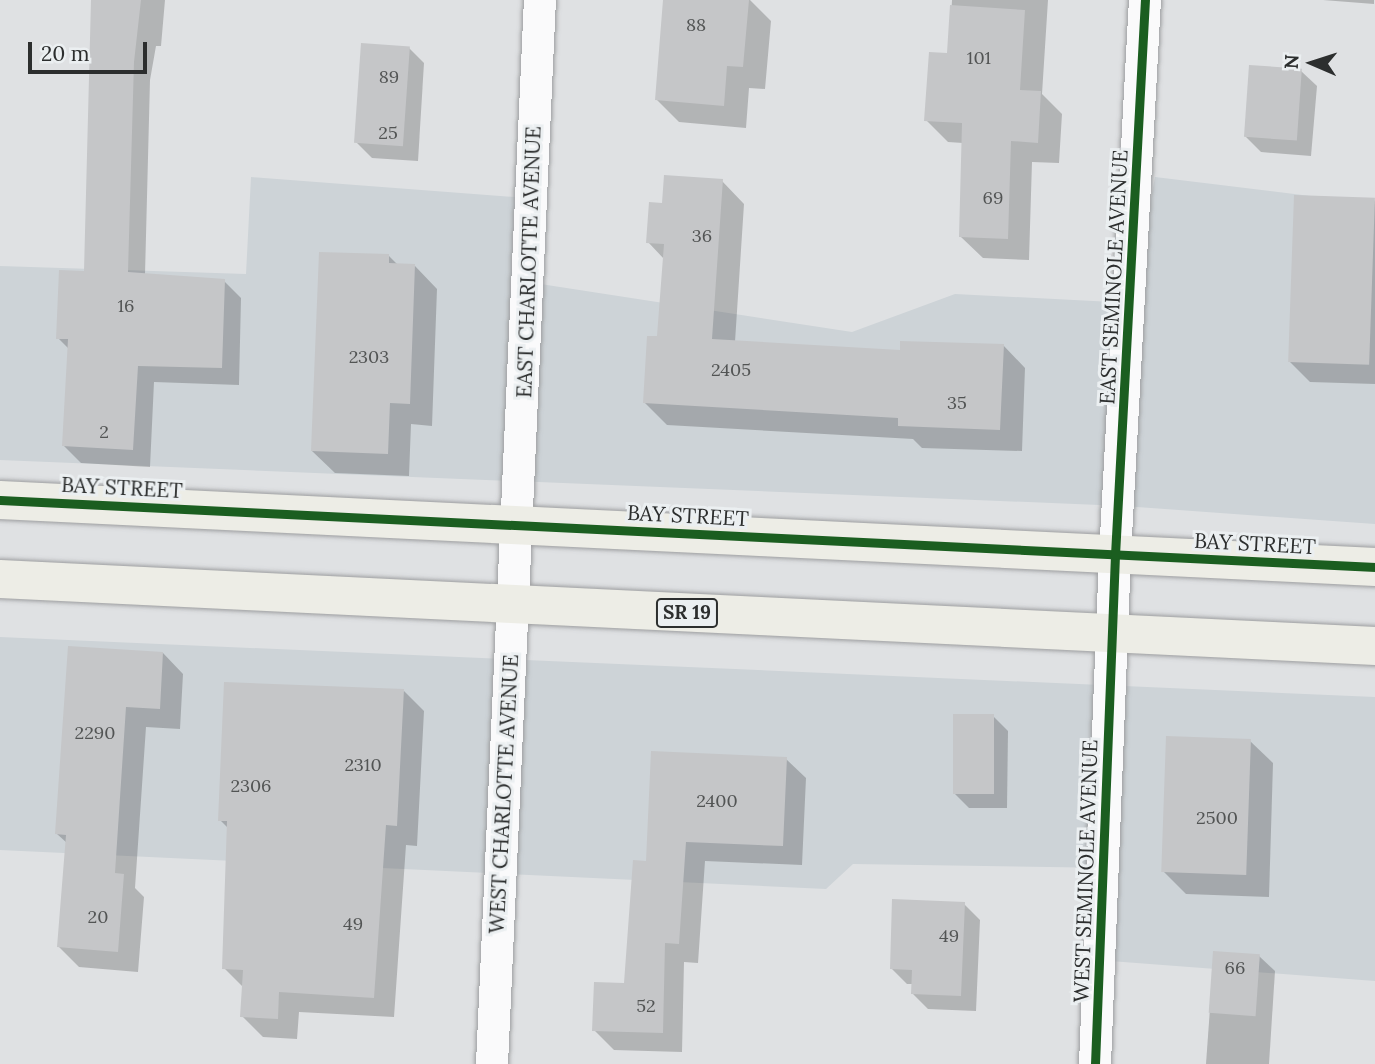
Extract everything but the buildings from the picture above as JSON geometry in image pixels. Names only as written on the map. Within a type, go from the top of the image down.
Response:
[{"type":"main road","name":"BAY STREET","points":[[0,500],[1375,567]]},
{"type":"main road","name":"SR 19","points":[[0,579],[1375,646]]},
{"type":"street","name":"EAST CHARLOTTE AVENUE","points":[[517,524],[540,0]]},
{"type":"street","name":"EAST SEMINOLE AVENUE","points":[[1113,634],[1145,0]]},
{"type":"street","name":"WEST CHARLOTTE AVENUE","points":[[492,1064],[517,524]]},
{"type":"street","name":"WEST SEMINOLE AVENUE","points":[[1095,1064],[1113,634]]},
{"type":"shaded area","points":[[251,177],[528,198],[534,283],[852,332],[955,294],[1132,303],[1155,177],[1375,204],[1375,524],[1123,506],[0,460],[0,266],[246,274]]},
{"type":"shaded area","points":[[0,637],[1375,697],[1375,981],[1110,961],[1114,868],[853,864],[826,889],[0,850]]},
{"type":"cycle path","points":[[1095,1064],[1115,555],[1145,0]]},
{"type":"cycle path","points":[[0,500],[1375,567]]}]
